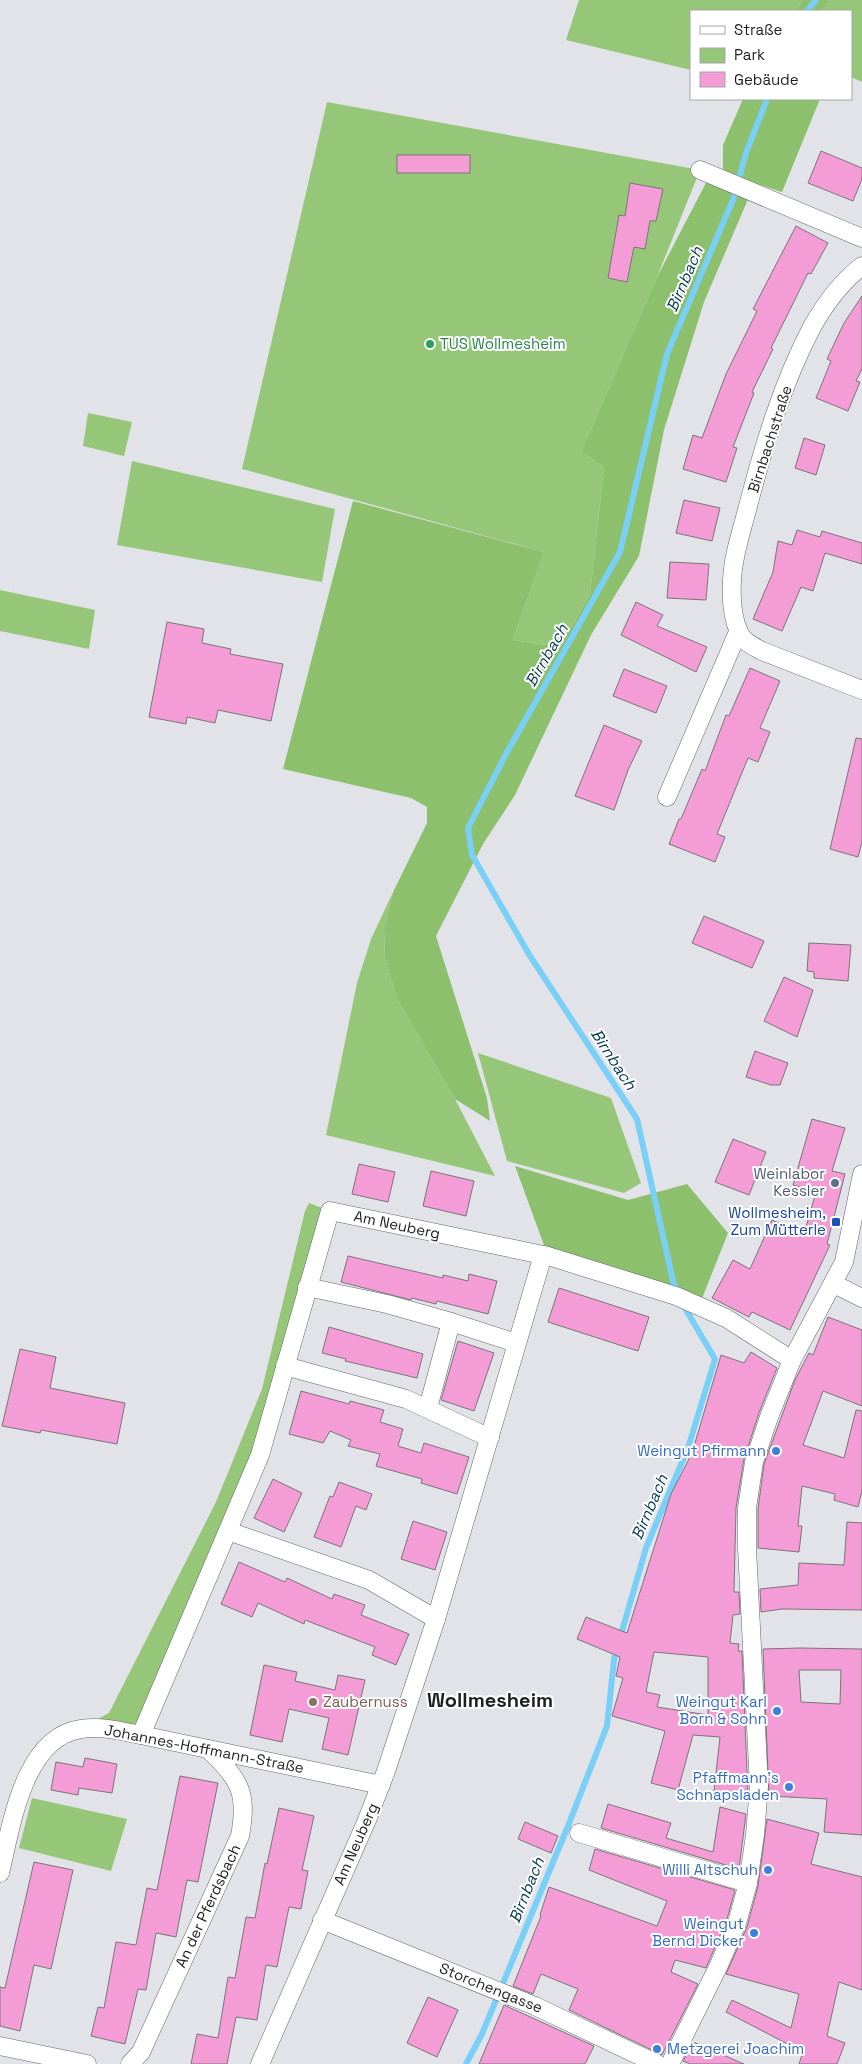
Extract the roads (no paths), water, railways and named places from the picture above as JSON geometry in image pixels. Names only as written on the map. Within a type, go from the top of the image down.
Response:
[{"type":"street","points":[[700,170],[862,238]]},
{"type":"street","name":"Birnbachstraße","points":[[738,632],[731,601],[733,569],[750,497],[775,415],[812,327],[843,282],[862,266]]},
{"type":"street","points":[[667,797],[738,632],[747,643],[762,651],[862,690]]},
{"type":"street","points":[[670,2064],[728,1945],[748,1883],[759,1786],[747,1548],[747,1508],[754,1462],[769,1417],[792,1360],[844,1262],[862,1174]]},
{"type":"street","name":"Am Neuberg","points":[[141,1735],[260,1455],[330,1211],[544,1255],[676,1296],[714,1312],[792,1360]]},
{"type":"street","name":"Am Neuberg","points":[[260,2064],[381,1785],[436,1619],[516,1344],[544,1255]]},
{"type":"street","points":[[834,1284],[862,1298]]},
{"type":"street","points":[[307,1287],[387,1304],[451,1322],[516,1344]]},
{"type":"street","points":[[428,1408],[451,1322]]},
{"type":"street","points":[[285,1366],[406,1399],[490,1438]]},
{"type":"street","points":[[228,1531],[369,1580],[436,1619]]},
{"type":"street","name":"Johannes-Hoffmann-Straße","points":[[0,1873],[23,1785],[31,1768],[44,1751],[62,1736],[79,1729],[107,1728],[381,1785]]},
{"type":"street","name":"An der Pferdsbach","points":[[130,2064],[141,2052],[240,1836],[245,1807],[236,1780],[227,1767],[208,1749]]},
{"type":"street","points":[[578,1832],[748,1883]]},
{"type":"street","name":"Storchengasse","points":[[322,1920],[510,1995],[657,2064]]},
{"type":"street","points":[[0,2046],[87,2064]]},
{"type":"waterway","name":"Birnbach","points":[[808,10],[816,0]]},
{"type":"waterway","name":"Birnbach","points":[[678,1294],[673,1281],[637,1119],[530,956],[472,855],[468,828],[506,754],[620,552],[667,354],[733,200],[746,153],[767,100]]},
{"type":"waterway","name":"Birnbach","points":[[620,1638],[646,1548],[688,1448],[715,1359],[682,1303]]},
{"type":"waterway","name":"Birnbach","points":[[466,2064],[482,2034],[607,1726],[617,1647]]},
{"type":"place","name":"TUS Wollmesheim","points":[[430,344]]},
{"type":"place","name":"Weinlabor Kessler","points":[[835,1183]]},
{"type":"place","name":"Wollmesheim, Zum Mütterle","points":[[836,1222]]},
{"type":"place","name":"Weingut Pfirmann","points":[[776,1451]]},
{"type":"place","name":"Zaubernuss","points":[[313,1702]]},
{"type":"place","name":"Weingut Karl Born & Sohn","points":[[777,1711]]},
{"type":"place","name":"Pfaffmann's Schnapsladen","points":[[789,1787]]},
{"type":"place","name":"Willi Altschuh","points":[[768,1870]]},
{"type":"place","name":"Weingut Bernd Dicker","points":[[754,1933]]},
{"type":"place","name":"Metzgerei Joachim","points":[[657,2049]]},
{"type":"district","name":"Wollmesheim","points":[[490,1700]]}]
